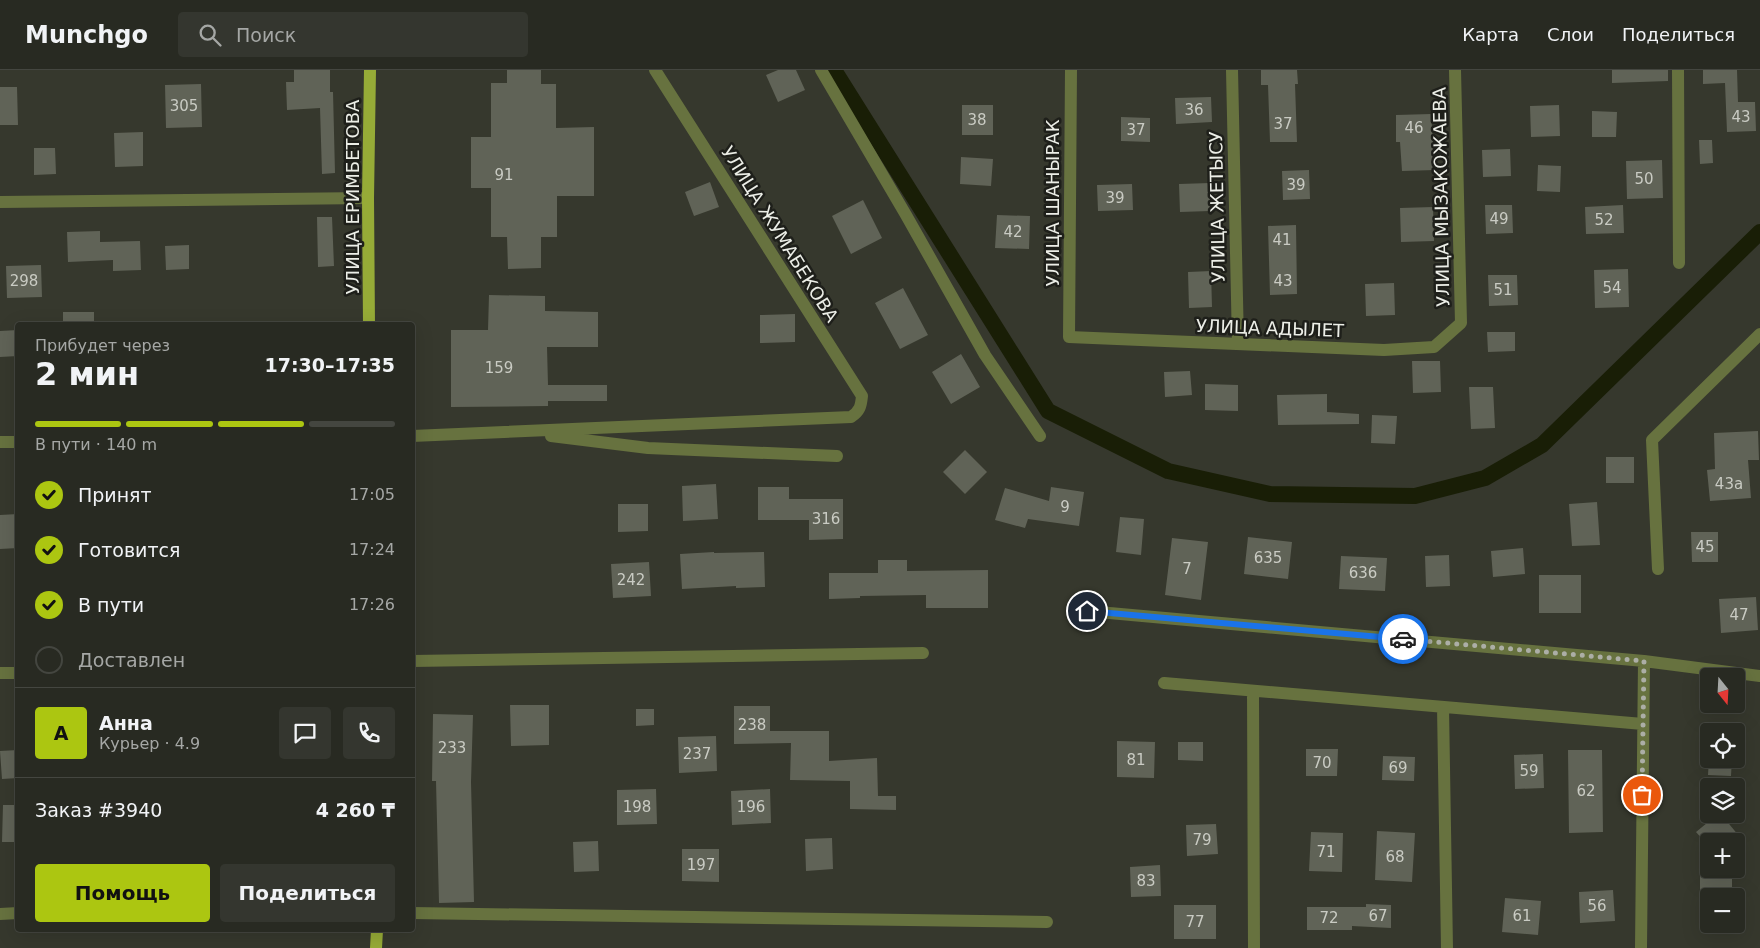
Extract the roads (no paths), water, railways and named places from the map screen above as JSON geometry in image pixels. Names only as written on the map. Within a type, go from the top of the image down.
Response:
[{"type":"main road","name":"УЛИЦА ЕРИМБЕТОВА","points":[[369,322],[370,70]]},
{"type":"main road","points":[[376,932],[376,948]]},
{"type":"street","name":"УЛИЦА ЖУМАБЕКОВА","points":[[513,432],[851,417],[857,413],[861,406],[862,396],[655,70]]},
{"type":"street","points":[[821,70],[906,215],[985,356],[1040,436]]},
{"type":"street","name":"УЛИЦА ШАНЫРАК","points":[[1069,337],[1071,70]]},
{"type":"street","name":"УЛИЦА ЖЕТЫСУ","points":[[1232,70],[1238,344]]},
{"type":"street","name":"УЛИЦА МЫЗАКОЖАЕВА","points":[[1455,70],[1461,323]]},
{"type":"street","points":[[1678,70],[1679,263]]},
{"type":"street","points":[[0,202],[368,198]]},
{"type":"street","name":"УЛИЦА АДЫЛЕТ","points":[[1069,337],[1384,350],[1434,347],[1461,323]]},
{"type":"street","points":[[1658,569],[1652,440],[1760,334]]},
{"type":"street","points":[[415,436],[513,432],[648,448],[838,456]]},
{"type":"street","points":[[0,442],[15,442]]},
{"type":"street","points":[[1087,611],[1644,661],[1760,676]]},
{"type":"street","points":[[415,662],[923,653]]},
{"type":"street","points":[[1641,948],[1644,661]]},
{"type":"street","points":[[0,673],[15,673]]},
{"type":"street","points":[[1164,683],[1643,724]]},
{"type":"street","points":[[1253,691],[1254,948]]},
{"type":"street","points":[[1443,707],[1447,948]]},
{"type":"street","points":[[415,913],[1046,922]]},
{"type":"street","points":[[0,914],[15,914]]},
{"type":"waterway","points":[[834,70],[1048,411],[1168,471],[1270,494],[1415,496],[1485,478],[1542,445],[1760,232]]}]
